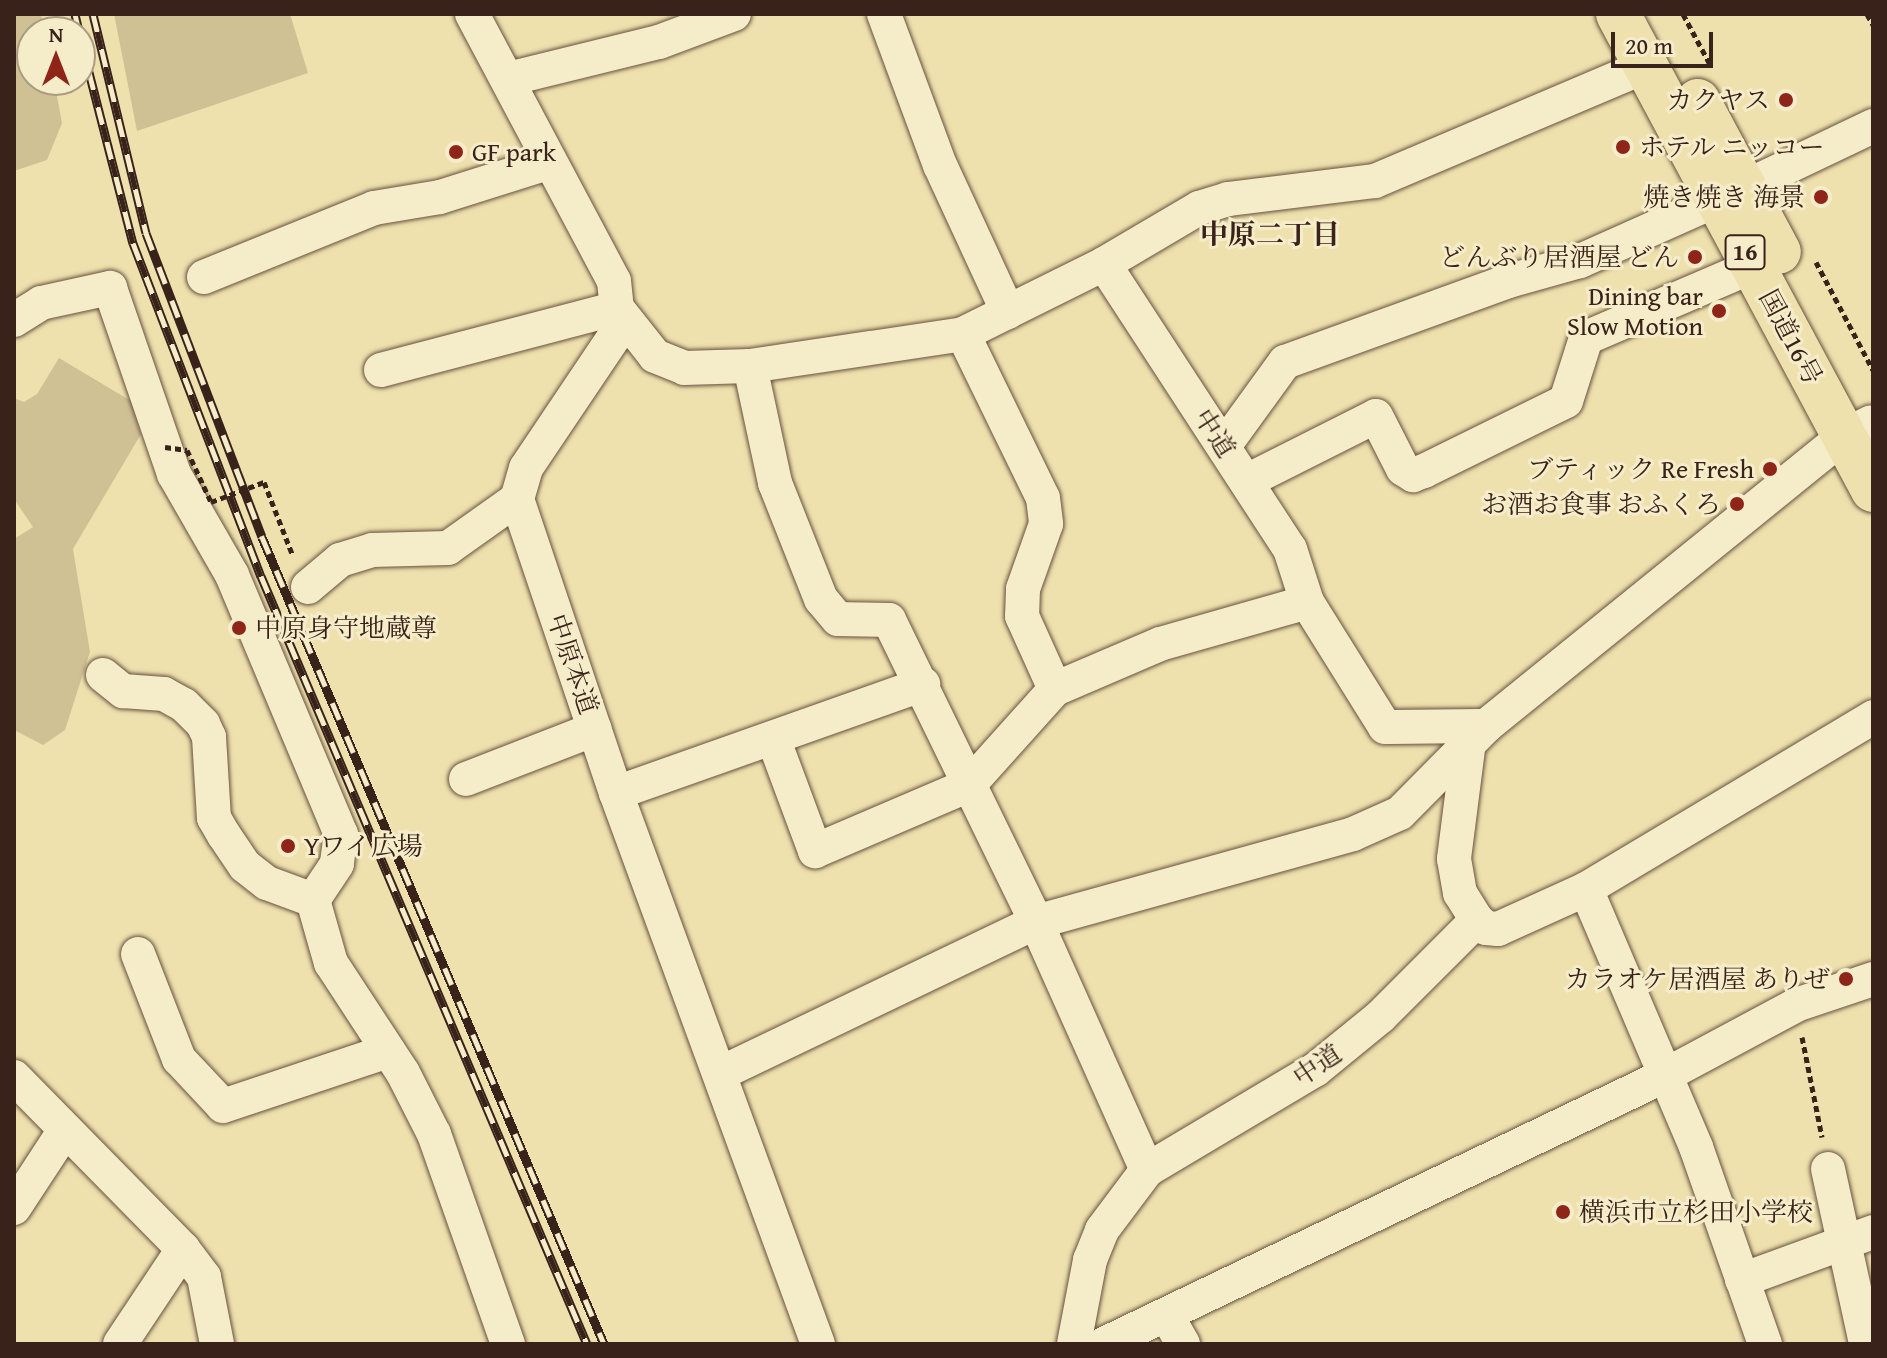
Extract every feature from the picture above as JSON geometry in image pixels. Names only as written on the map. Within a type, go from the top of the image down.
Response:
[{"type":"highway","name":"国道16号","points":[[1618,14],[1646,66],[1731,194],[1862,428],[1873,490]]},
{"type":"highway","name":"国道16号","points":[[1652,14],[1731,194],[1753,266],[1862,428]]},
{"type":"street","points":[[308,587],[340,560],[372,550],[448,548],[517,499],[526,468],[616,334],[614,281],[548,163],[508,79],[472,14]]},
{"type":"street","points":[[508,79],[659,42],[734,14]]},
{"type":"street","points":[[884,14],[940,165],[1008,312]]},
{"type":"street","points":[[617,308],[655,356],[684,368],[750,366],[963,334],[1104,264],[1199,208],[1228,199],[1375,181],[1646,66]]},
{"type":"street","points":[[1224,446],[1285,362],[1509,281],[1580,261],[1873,126]]},
{"type":"street","points":[[204,277],[374,208],[440,197],[548,163]]},
{"type":"street","name":"中道","points":[[1104,264],[1290,549],[1307,602],[1385,727],[1477,738]]},
{"type":"street","points":[[1247,481],[1376,416],[1403,469],[1413,475],[1424,471],[1566,401],[1586,338],[1753,266]]},
{"type":"street","points":[[14,320],[41,303],[110,288],[174,474],[232,575],[341,834],[337,864],[313,900],[331,963],[388,1051],[434,1134],[508,1344]]},
{"type":"street","points":[[381,370],[617,308]]},
{"type":"street","points":[[963,334],[1043,498],[1046,524],[1023,589],[1022,616],[1055,689]]},
{"type":"street","points":[[750,366],[775,483],[821,599],[838,619],[889,620],[923,684],[1036,922],[1147,1170]]},
{"type":"street","points":[[721,1073],[1036,922],[1370,828],[1400,813],[1477,738],[1862,428]]},
{"type":"street","name":"中原本道","points":[[517,499],[616,793],[818,1344]]},
{"type":"street","points":[[773,738],[815,851],[969,785],[1055,689],[1160,644],[1307,602]]},
{"type":"street","points":[[103,675],[123,691],[164,694],[184,705],[203,724],[209,737],[214,818],[224,835],[245,866],[267,883],[313,900]]},
{"type":"street","points":[[616,793],[923,684]]},
{"type":"street","points":[[1477,738],[1454,859],[1460,893],[1477,920],[1486,928],[1498,929],[1586,889],[1873,717]]},
{"type":"street","points":[[466,779],[595,729]]},
{"type":"street","points":[[1586,889],[1662,1077],[1696,1147],[1765,1344]]},
{"type":"street","name":"中道","points":[[1074,1344],[1090,1260],[1102,1230],[1147,1170],[1315,1070],[1380,1017],[1477,920]]},
{"type":"street","points":[[138,954],[179,1059],[223,1106],[388,1051]]},
{"type":"street","points":[[1104,1344],[1175,1330],[1796,1005],[1873,979]]},
{"type":"street","points":[[14,1077],[183,1249],[204,1277],[217,1344]]},
{"type":"street","points":[[14,1208],[65,1130]]},
{"type":"street","points":[[1828,1169],[1859,1237],[1866,1344]]},
{"type":"street","points":[[1742,1280],[1859,1237]]},
{"type":"street","points":[[120,1344],[183,1249]]},
{"type":"path","points":[[1867,14],[1873,25]]},
{"type":"path","points":[[165,447],[187,450],[211,502],[264,482],[293,556]]},
{"type":"path","points":[[1796,1005],[1828,1169]]},
{"type":"shaded area","points":[[14,14],[41,14],[16,16],[16,96],[57,96],[62,123],[47,160],[14,171]]},
{"type":"shaded area","points":[[114,14],[290,14],[308,73],[137,131]]},
{"type":"shaded area","points":[[59,358],[131,401],[141,434],[73,549],[90,652],[65,730],[43,745],[14,730],[14,539],[33,527],[14,499],[14,398],[24,402],[37,394]]},
{"type":"railway","points":[[93,14],[146,233],[262,537],[604,1344]]},
{"type":"railway","points":[[95,96],[133,243],[261,576],[587,1344]]},
{"type":"place","name":"カクヤス","points":[[1786,100]]},
{"type":"place","name":"ホテル ニッコー","points":[[1623,147]]},
{"type":"place","name":"GF park","points":[[456,152]]},
{"type":"place","name":"焼き焼き 海景","points":[[1821,197]]},
{"type":"place","name":"どんぶり居酒屋 どん","points":[[1695,257]]},
{"type":"place","name":"Dining bar Slow Motion","points":[[1719,311]]},
{"type":"place","name":"ブティック Re Fresh","points":[[1770,469]]},
{"type":"place","name":"お酒お食事 おふくろ","points":[[1737,504]]},
{"type":"place","name":"中原身守地蔵尊","points":[[239,628]]},
{"type":"place","name":"Yワイ広場","points":[[288,846]]},
{"type":"place","name":"カラオケ居酒屋 ありぜ","points":[[1846,979]]},
{"type":"place","name":"横浜市立杉田小学校","points":[[1563,1212]]},
{"type":"district","name":"中原二丁目","points":[[1270,234]]}]
